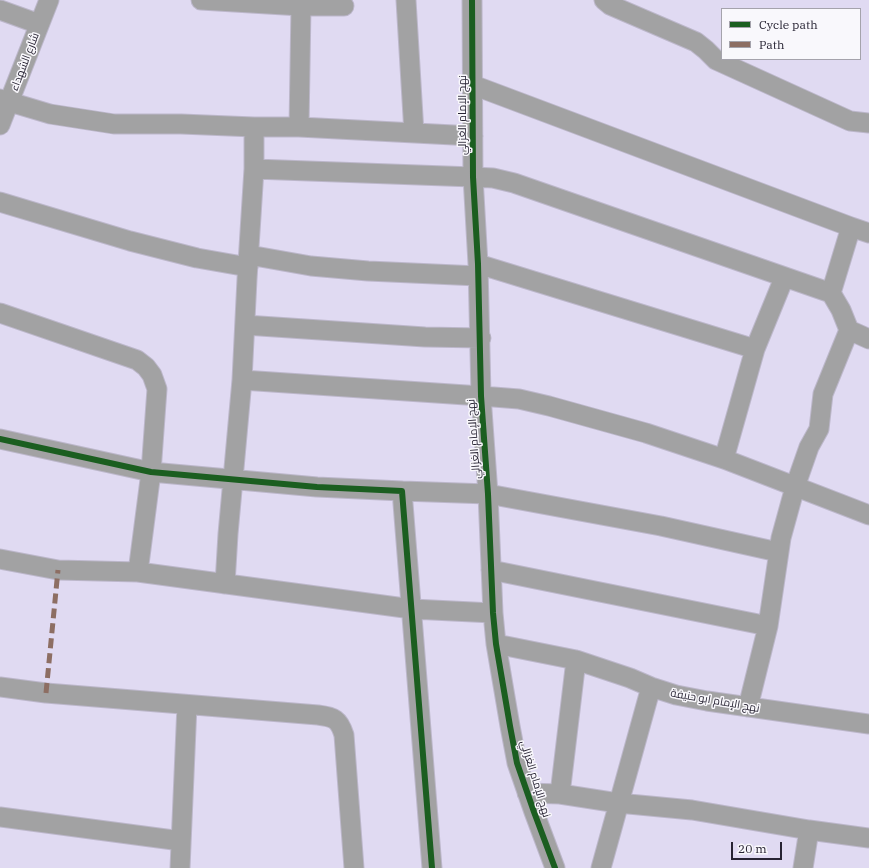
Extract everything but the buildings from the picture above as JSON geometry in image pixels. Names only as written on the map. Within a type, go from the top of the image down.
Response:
[{"type":"street","name":"شارع الشهداء","points":[[0,125],[5,101],[49,0]]},
{"type":"street","points":[[201,0],[301,6],[344,6]]},
{"type":"street","points":[[406,0],[414,133]]},
{"type":"street","name":"نهج الإمام الغزالي","points":[[472,0],[473,136],[481,338],[481,396],[488,494],[493,613],[496,644],[511,734],[518,763],[527,793],[555,868]]},
{"type":"street","points":[[604,0],[610,6],[696,42],[716,60],[850,121],[869,123]]},
{"type":"street","points":[[299,127],[301,6]]},
{"type":"street","points":[[0,10],[39,24]]},
{"type":"street","points":[[473,85],[869,233]]},
{"type":"street","points":[[5,101],[50,114],[114,124],[299,127],[473,136]]},
{"type":"street","points":[[225,584],[242,380],[254,168],[254,127]]},
{"type":"street","points":[[254,168],[493,178],[514,183],[784,278],[831,293],[841,310],[849,330],[823,394],[819,429],[809,446],[795,487],[778,552],[776,577],[768,626],[748,707]]},
{"type":"street","points":[[0,202],[130,241],[197,258],[368,271],[478,270],[755,349]]},
{"type":"street","points":[[831,293],[851,227]]},
{"type":"street","points":[[724,459],[755,349],[784,278]]},
{"type":"street","points":[[0,313],[137,360],[146,367],[152,375],[157,389],[151,472],[138,572]]},
{"type":"street","points":[[245,325],[426,337],[481,338]]},
{"type":"street","points":[[849,330],[869,339]]},
{"type":"street","points":[[242,380],[519,399],[659,437],[724,459],[795,487],[867,510]]},
{"type":"street","points":[[0,439],[151,472],[317,487],[488,494],[661,526],[778,552]]},
{"type":"street","points":[[402,491],[432,868]]},
{"type":"street","points":[[0,559],[58,570],[138,572],[412,609],[493,613]]},
{"type":"street","points":[[491,570],[768,626]]},
{"type":"street","name":"نهج الإمام ابو حنيفة","points":[[496,644],[576,660],[676,695],[748,707],[868,719]]},
{"type":"street","points":[[560,794],[576,660]]},
{"type":"street","points":[[0,687],[187,705],[318,715],[327,716],[337,720],[344,735],[354,868]]},
{"type":"street","points":[[600,868],[651,687]]},
{"type":"street","points":[[180,868],[187,705]]},
{"type":"street","points":[[527,793],[560,794],[618,803],[692,810],[809,830],[869,838]]},
{"type":"street","points":[[0,817],[181,841]]},
{"type":"street","points":[[803,868],[809,830]]},
{"type":"marked path","points":[[46,693],[58,570]]},
{"type":"cycle path","points":[[472,0],[473,177],[478,264],[481,396],[488,494],[493,613],[496,644],[517,763],[555,868]]},
{"type":"cycle path","points":[[0,439],[151,472],[317,487],[402,491],[432,868]]}]
